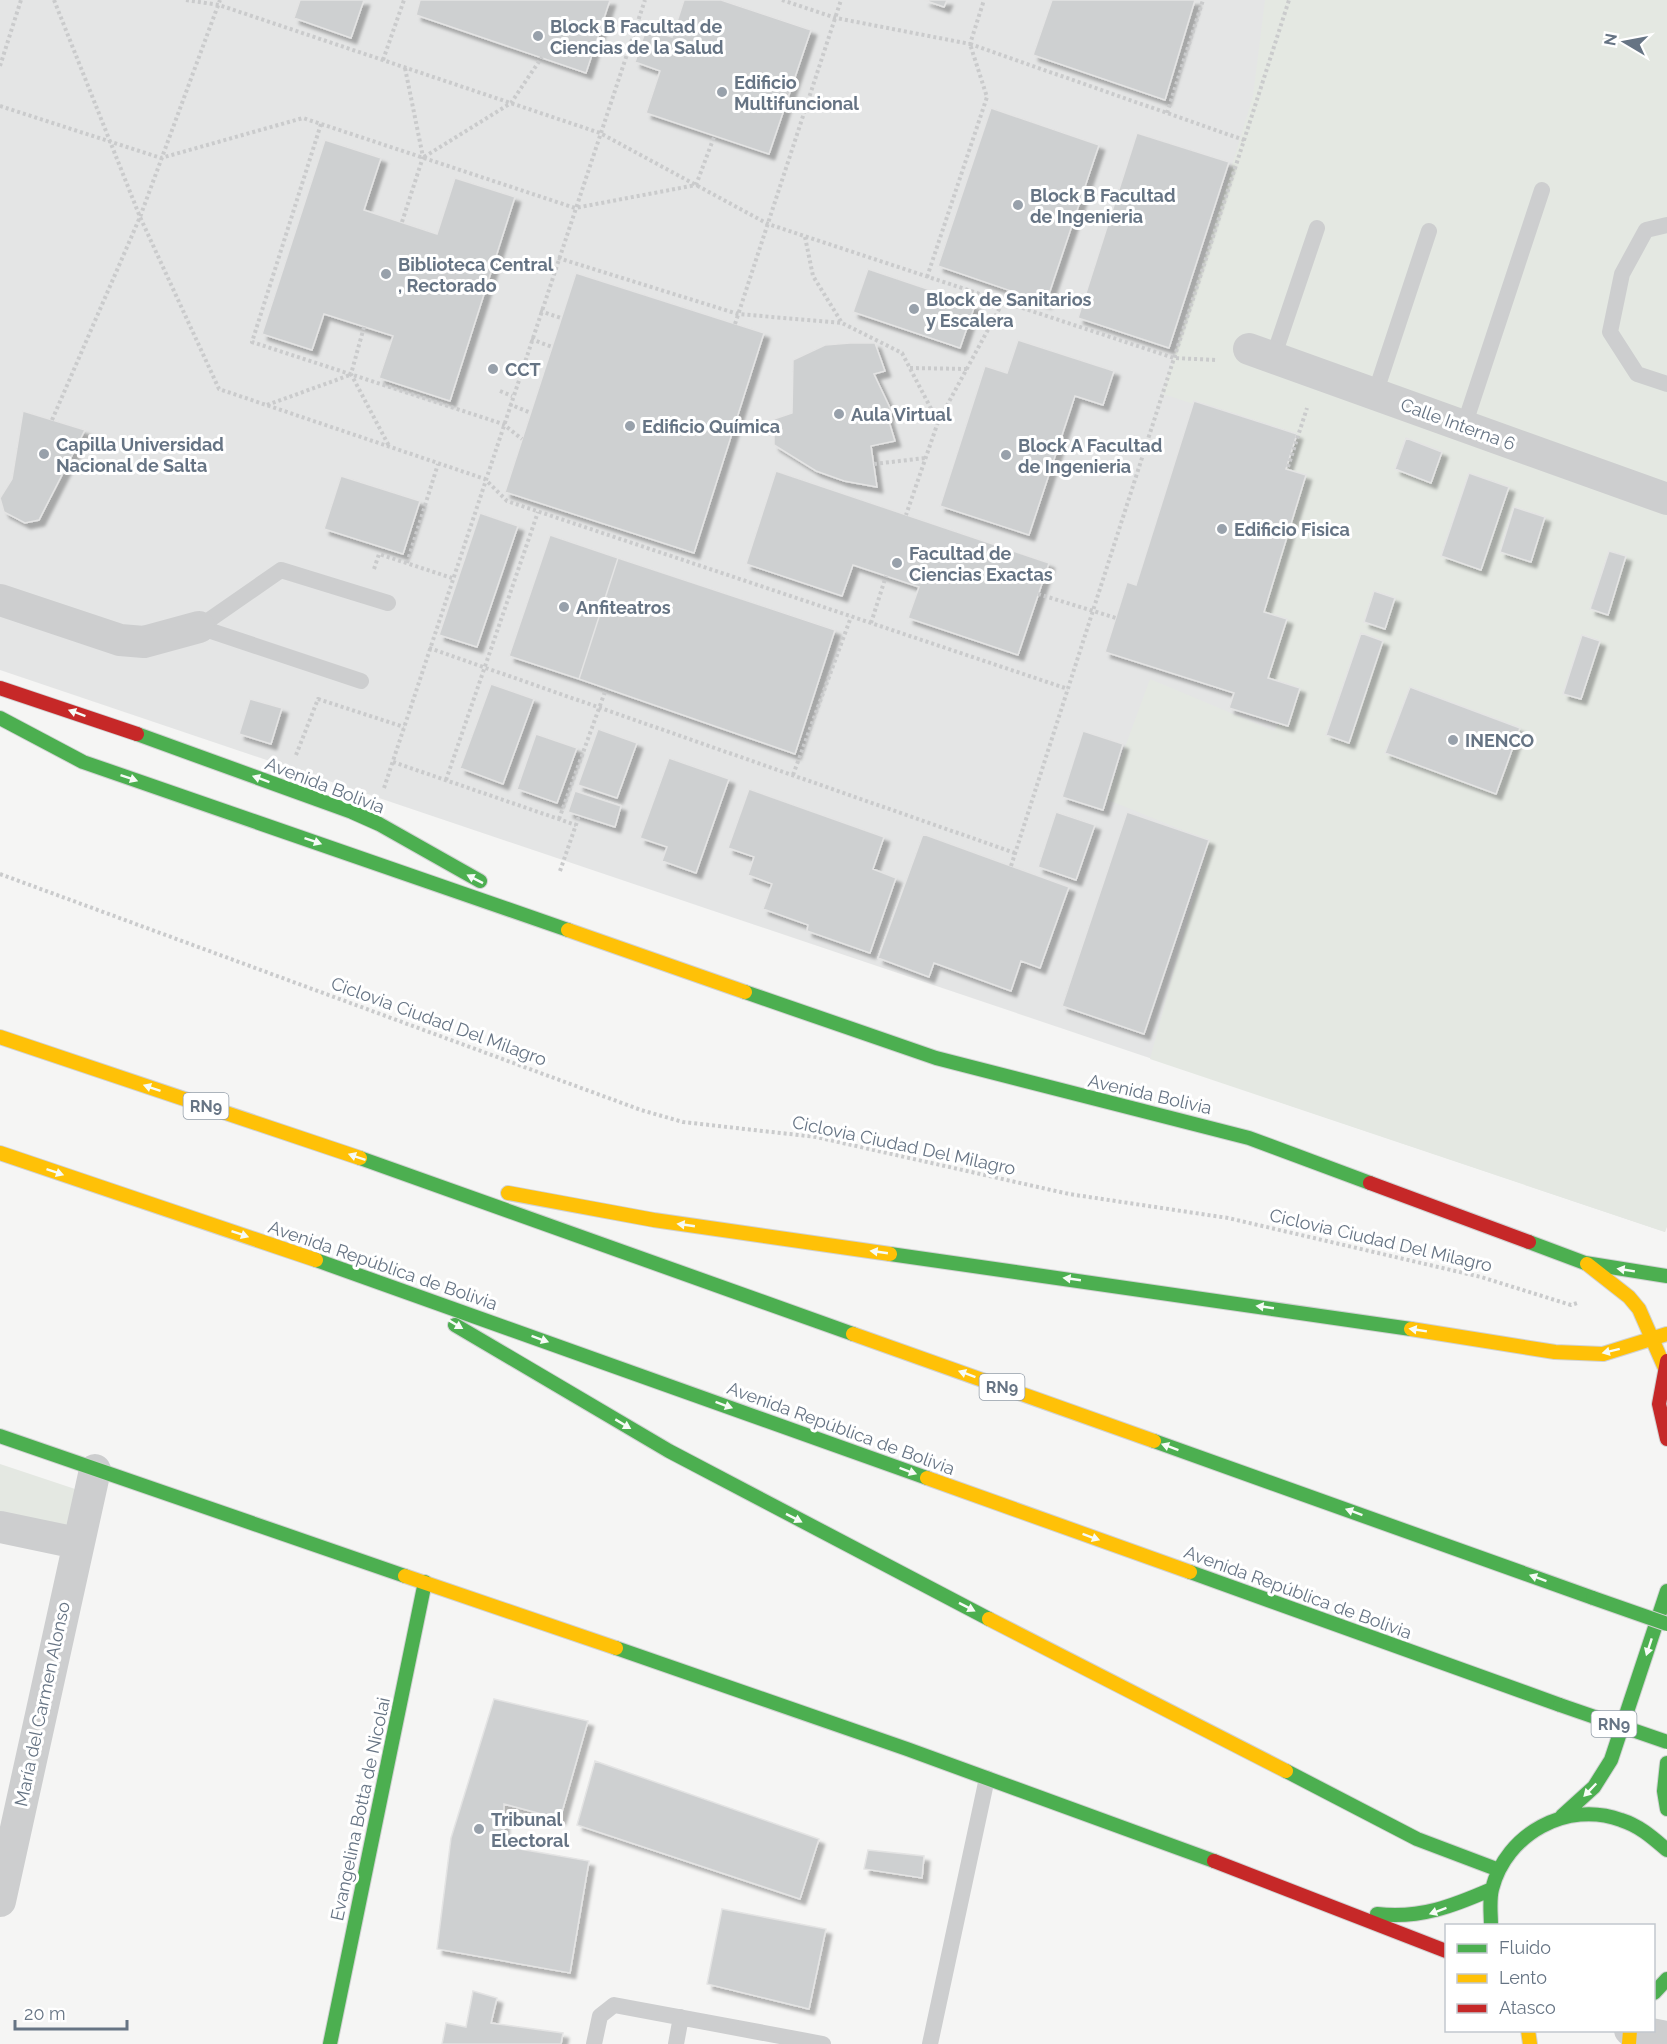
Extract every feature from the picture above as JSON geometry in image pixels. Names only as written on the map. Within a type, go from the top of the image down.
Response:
[{"type":"main road","name":"Avenida Bolivia","points":[[0,688],[67,709],[352,812],[379,824],[448,865],[623,948]]},
{"type":"main road","name":"Avenida Bolivia","points":[[0,718],[83,762],[946,1061],[997,1076],[1196,1122],[1248,1138],[1586,1263],[1667,1276]]},
{"type":"main road","points":[[0,1023],[109,1073]]},
{"type":"main road","name":"RN9","points":[[0,1037],[412,1176],[1667,1624]]},
{"type":"main road","name":"Avenida República de Bolivia","points":[[0,1153],[387,1284],[1560,1706],[1667,1742]]},
{"type":"main road","points":[[412,1176],[654,1220],[1323,1315],[1555,1352],[1603,1354],[1661,1337]]},
{"type":"main road","points":[[1586,1263],[1629,1297],[1661,1337],[1666,1363],[1659,1404],[1667,1439]]},
{"type":"main road","points":[[387,1284],[669,1450],[763,1502],[1417,1839],[1499,1870]]},
{"type":"main road","points":[[0,1436],[987,1778],[1337,1907],[1445,1952]]},
{"type":"main road","name":"Evangelina Botta de Nicolai","points":[[330,2044],[425,1582]]},
{"type":"main road","points":[[1562,1816],[1594,1787],[1611,1760],[1667,1591]]},
{"type":"main road","points":[[1667,1762],[1664,1791],[1667,1809]]},
{"type":"main road","points":[[1491,1924],[1492,1889],[1499,1870],[1524,1837],[1543,1824],[1562,1816],[1596,1812],[1628,1820],[1656,1837],[1667,1850]]},
{"type":"main road","points":[[1337,1907],[1398,1918],[1425,1916],[1492,1889]]},
{"type":"main road","points":[[1655,1990],[1667,1979]]},
{"type":"street","name":"Calle Interna 6","points":[[1249,356],[1375,394],[1667,499]]},
{"type":"street","points":[[0,600],[120,640],[144,642],[199,627]]},
{"type":"street","name":"María del Carmen Alonso","points":[[0,1901],[77,1543],[95,1470]]},
{"type":"street","points":[[0,1527],[77,1543]]},
{"type":"street","points":[[1636,2032],[1667,2037]]},
{"type":"lane","points":[[1464,426],[1542,190]]},
{"type":"lane","points":[[1667,225],[1646,230],[1622,274],[1610,332],[1637,374],[1667,384]]},
{"type":"lane","points":[[1249,356],[1317,228]]},
{"type":"lane","points":[[1375,394],[1429,231]]},
{"type":"lane","points":[[199,627],[281,570],[388,603]]},
{"type":"lane","points":[[199,627],[360,681]]},
{"type":"lane","points":[[930,2044],[987,1778]]},
{"type":"lane","points":[[594,2044],[600,2016],[614,2005],[681,2017],[762,2038],[823,2044]]},
{"type":"lane","points":[[676,2044],[681,2017]]},
{"type":"path","points":[[0,66],[21,0]]},
{"type":"path","points":[[54,0],[140,217],[219,390],[485,479],[507,501],[538,512],[1068,689]]},
{"type":"path","points":[[186,0],[219,2],[405,68],[600,133],[768,224],[1174,358],[1249,356]]},
{"type":"path","points":[[383,60],[404,0]]},
{"type":"path","points":[[382,792],[502,424],[645,0]]},
{"type":"path","points":[[782,0],[836,18],[970,44],[1244,140]]},
{"type":"path","points":[[735,324],[841,0]]},
{"type":"path","points":[[927,276],[987,97],[970,44],[984,0]]},
{"type":"path","points":[[1167,113],[1203,0]]},
{"type":"path","points":[[1011,866],[1289,0]]},
{"type":"path","points":[[52,420],[140,217],[219,2]]},
{"type":"path","points":[[423,158],[511,103],[542,57]]},
{"type":"path","points":[[402,222],[423,158],[405,68]]},
{"type":"path","points":[[0,106],[161,158],[303,117],[575,208],[696,184]]},
{"type":"path","points":[[321,124],[252,342],[502,424],[522,440]]},
{"type":"path","points":[[696,184],[714,137]]},
{"type":"path","points":[[804,236],[813,276],[842,323]]},
{"type":"path","points":[[558,258],[738,314],[842,323],[902,353],[938,422]]},
{"type":"path","points":[[906,515],[938,422],[1003,302]]},
{"type":"path","points":[[540,311],[561,318]]},
{"type":"path","points":[[364,327],[351,374],[389,447]]},
{"type":"path","points":[[531,339],[552,347]]},
{"type":"path","points":[[909,368],[968,369]]},
{"type":"path","points":[[265,405],[351,374]]},
{"type":"path","points":[[500,391],[512,396]]},
{"type":"path","points":[[509,404],[531,413]]},
{"type":"path","points":[[1288,467],[1308,405]]},
{"type":"path","points":[[874,464],[925,458]]},
{"type":"path","points":[[407,563],[438,464]]},
{"type":"path","points":[[446,780],[538,512]]},
{"type":"path","points":[[365,596],[379,554],[452,578]]},
{"type":"path","points":[[871,623],[886,576]]},
{"type":"path","points":[[1038,594],[1116,618]]},
{"type":"path","points":[[794,775],[851,617]]},
{"type":"path","points":[[429,648],[1015,853]]},
{"type":"path","points":[[559,819],[606,689]]},
{"type":"path","points":[[294,761],[318,699],[404,728]]},
{"type":"path","points":[[393,762],[576,825]]},
{"type":"path","points":[[560,871],[579,816]]},
{"type":"path","name":"Ciclovia Ciudad Del Milagro","points":[[0,874],[630,1106],[683,1122],[816,1137],[1069,1194],[1228,1218],[1481,1277],[1571,1305],[1582,1300],[1606,1281]]},
{"type":"shaded area","points":[[0,0],[1667,0],[1667,1226],[1665,1232],[0,670]]},
{"type":"shaded area","points":[[1265,0],[1667,0],[1667,1226],[1665,1232],[1150,1059],[1209,841],[1106,799],[1150,679],[1274,731],[1300,688],[1268,678],[1287,619],[1264,612],[1306,476],[1286,469],[1297,438],[1163,394],[1253,96]]},
{"type":"shaded area","points":[[0,1464],[84,1492],[72,1533],[0,1517]]},
{"type":"building","points":[[300,0],[364,0],[351,38],[294,18]]},
{"type":"building","name":"Block B Facultad de Ciencias de la Salud","points":[[420,0],[610,0],[586,73],[416,15]]},
{"type":"building","name":"Edificio Multifuncional","points":[[684,0],[721,0],[811,30],[769,154],[646,113],[660,71],[635,62],[646,29],[672,37]]},
{"type":"building","points":[[924,0],[947,0],[944,7]]},
{"type":"building","points":[[1052,0],[1195,0],[1165,100],[1033,55]]},
{"type":"building","name":"Block B Facultad de Ingenieria","points":[[991,108],[1099,145],[1046,303],[938,266]]},
{"type":"building","points":[[1137,133],[1229,162],[1169,348],[1078,318]]},
{"type":"building","name":"Biblioteca Central , Rectorado","points":[[325,140],[381,158],[364,210],[437,234],[455,178],[515,197],[450,401],[379,378],[393,336],[324,314],[312,350],[262,334]]},
{"type":"building","name":"Block de Sanitarios y Escalera","points":[[868,269],[975,305],[960,348],[853,312]]},
{"type":"building","name":"Edificio Química","points":[[576,273],[764,333],[694,553],[505,492]]},
{"type":"building","name":"Block A Facultad de Ingenieria","points":[[1018,340],[1114,371],[1103,405],[1075,396],[1029,535],[940,506],[985,366],[1007,373]]},
{"type":"building","name":"Aula Virtual","points":[[875,343],[885,371],[874,374],[892,412],[887,415],[895,441],[871,446],[877,487],[844,481],[816,471],[774,445],[774,419],[792,413],[793,360],[825,345]]},
{"type":"building","name":"Edificio Fisica","points":[[1194,401],[1297,434],[1286,469],[1306,475],[1264,612],[1287,619],[1268,678],[1300,688],[1288,726],[1229,708],[1234,693],[1105,652],[1127,582],[1136,585]]},
{"type":"building","name":"Capilla Universidad Nacional de Salta","points":[[23,411],[85,430],[39,520],[25,523],[4,512],[0,498],[12,479]]},
{"type":"building","points":[[1406,438],[1442,452],[1431,483],[1395,469]]},
{"type":"building","name":"Facultad de Ciencias Exactas","points":[[776,471],[1049,563],[1018,655],[908,618],[919,587],[853,565],[842,596],[746,564]]},
{"type":"building","points":[[1469,473],[1509,487],[1481,570],[1441,556]]},
{"type":"building","points":[[341,476],[420,501],[403,554],[324,529]]},
{"type":"building","points":[[1514,507],[1545,517],[1531,562],[1500,552]]},
{"type":"building","points":[[480,513],[518,526],[477,647],[439,635]]},
{"type":"building","name":"Anfiteatros","points":[[550,535],[618,558],[579,679],[509,656]]},
{"type":"building","points":[[1609,551],[1626,556],[1608,615],[1590,609]]},
{"type":"building","points":[[618,558],[835,630],[795,754],[579,679]]},
{"type":"building","points":[[1374,591],[1395,598],[1385,629],[1364,622]]},
{"type":"building","points":[[1361,633],[1383,641],[1349,743],[1326,735]]},
{"type":"building","name":"INENCO","points":[[1582,635],[1600,641],[1581,699],[1563,694]]},
{"type":"building","points":[[491,684],[534,699],[503,784],[460,768]]},
{"type":"building","name":"INENCO","points":[[1410,687],[1520,728],[1496,794],[1385,753]]},
{"type":"building","points":[[250,699],[282,708],[271,744],[239,734]]},
{"type":"building","points":[[598,729],[637,743],[617,798],[578,785]]},
{"type":"building","points":[[1083,731],[1123,744],[1103,810],[1062,797]]},
{"type":"building","points":[[536,734],[577,748],[557,803],[517,789]]},
{"type":"building","points":[[669,758],[729,779],[696,873],[662,861],[667,847],[640,838]]},
{"type":"building","points":[[749,789],[884,837],[873,869],[896,878],[870,953],[807,931],[808,925],[763,909],[772,884],[748,875],[754,857],[728,848]]},
{"type":"building","points":[[575,791],[621,806],[615,827],[568,812]]},
{"type":"building","points":[[1056,812],[1095,825],[1076,880],[1038,867]]},
{"type":"building","points":[[1127,812],[1209,840],[1144,1034],[1062,1006]]},
{"type":"building","points":[[923,834],[1069,887],[1040,968],[1021,961],[1011,991],[934,963],[929,977],[878,958]]},
{"type":"building","name":"Tribunal Electoral","points":[[494,1699],[588,1721],[560,1819],[504,1804],[503,1846],[589,1861],[570,1973],[437,1949],[451,1838]]},
{"type":"building","points":[[595,1761],[819,1839],[800,1899],[577,1825]]},
{"type":"building","points":[[868,1850],[924,1856],[922,1878],[864,1869]]},
{"type":"building","points":[[722,1909],[826,1929],[809,2009],[707,1984]]},
{"type":"building","points":[[473,1991],[497,1998],[491,2023],[563,2033],[561,2044],[442,2044],[446,2023],[466,2027]]},
{"type":"traffic: fast","points":[[0,718],[83,762],[568,930]]},
{"type":"traffic: fast","points":[[137,734],[352,812],[379,824],[480,881]]},
{"type":"traffic: fast","points":[[745,992],[936,1058],[1249,1138],[1370,1183]]},
{"type":"traffic: fast","points":[[360,1158],[853,1334]]},
{"type":"traffic: fast","points":[[1529,1242],[1585,1263],[1667,1276]]},
{"type":"traffic: fast","points":[[890,1254],[1411,1329]]},
{"type":"traffic: fast","points":[[316,1260],[927,1478]]},
{"type":"traffic: fast","points":[[455,1325],[669,1451],[989,1619]]},
{"type":"traffic: fast","points":[[0,1436],[405,1576]]},
{"type":"traffic: fast","points":[[1154,1441],[1593,1598]]},
{"type":"traffic: fast","points":[[1190,1572],[1560,1705]]},
{"type":"traffic: fast","points":[[330,2044],[425,1582]]},
{"type":"traffic: fast","points":[[1562,1816],[1594,1787],[1611,1760],[1667,1591]]},
{"type":"traffic: fast","points":[[1593,1598],[1667,1624]]},
{"type":"traffic: fast","points":[[616,1648],[907,1749],[1214,1861]]},
{"type":"traffic: fast","points":[[1560,1705],[1667,1742]]},
{"type":"traffic: fast","points":[[1667,1763],[1664,1791],[1667,1809]]},
{"type":"traffic: fast","points":[[1286,1771],[1417,1839],[1499,1870]]},
{"type":"traffic: fast","points":[[1491,1924],[1491,1894],[1499,1869],[1510,1852],[1541,1826],[1580,1815],[1601,1815],[1634,1826],[1667,1850]]},
{"type":"traffic: fast","points":[[1377,1914],[1408,1915],[1436,1910],[1492,1889]]},
{"type":"traffic: fast","points":[[1655,1992],[1667,1979]]},
{"type":"traffic: slow","points":[[568,930],[745,992]]},
{"type":"traffic: slow","points":[[0,1037],[360,1158]]},
{"type":"traffic: slow","points":[[0,1153],[316,1260]]},
{"type":"traffic: slow","points":[[508,1193],[654,1220],[890,1254]]},
{"type":"traffic: slow","points":[[1587,1264],[1629,1297],[1639,1309],[1664,1366]]},
{"type":"traffic: slow","points":[[1411,1329],[1555,1352],[1603,1354],[1667,1334]]},
{"type":"traffic: slow","points":[[853,1334],[1154,1441]]},
{"type":"traffic: slow","points":[[927,1478],[1190,1572]]},
{"type":"traffic: slow","points":[[405,1576],[616,1648]]},
{"type":"traffic: slow","points":[[989,1619],[1286,1771]]},
{"type":"traffic: slow","points":[[1528,2032],[1530,2044]]},
{"type":"traffic: slow","points":[[1629,2044],[1630,2032]]},
{"type":"traffic: jam","points":[[0,688],[137,734]]},
{"type":"traffic: jam","points":[[1370,1183],[1529,1242]]},
{"type":"traffic: jam","points":[[1667,1361],[1659,1404],[1667,1439]]},
{"type":"traffic: jam","points":[[1214,1861],[1445,1951]]},
{"type":"place","name":"Block B Facultad de Ciencias de la Salud","points":[[538,36]]},
{"type":"place","name":"Edificio Multifuncional","points":[[722,92]]},
{"type":"place","name":"Block B Facultad de Ingenieria","points":[[1018,205]]},
{"type":"place","name":"Biblioteca Central , Rectorado","points":[[386,274]]},
{"type":"place","name":"Block de Sanitarios y Escalera","points":[[914,309]]},
{"type":"place","name":"CCT","points":[[493,369]]},
{"type":"place","name":"Aula Virtual","points":[[839,414]]},
{"type":"place","name":"Edificio Química","points":[[630,426]]},
{"type":"place","name":"Capilla Universidad Nacional de Salta","points":[[44,454]]},
{"type":"place","name":"Block A Facultad de Ingenieria","points":[[1006,455]]},
{"type":"place","name":"Edificio Fisica","points":[[1222,529]]},
{"type":"place","name":"Facultad de Ciencias Exactas","points":[[897,563]]},
{"type":"place","name":"Anfiteatros","points":[[564,607]]},
{"type":"place","name":"INENCO","points":[[1453,740]]},
{"type":"place","name":"Tribunal Electoral","points":[[479,1829]]}]
